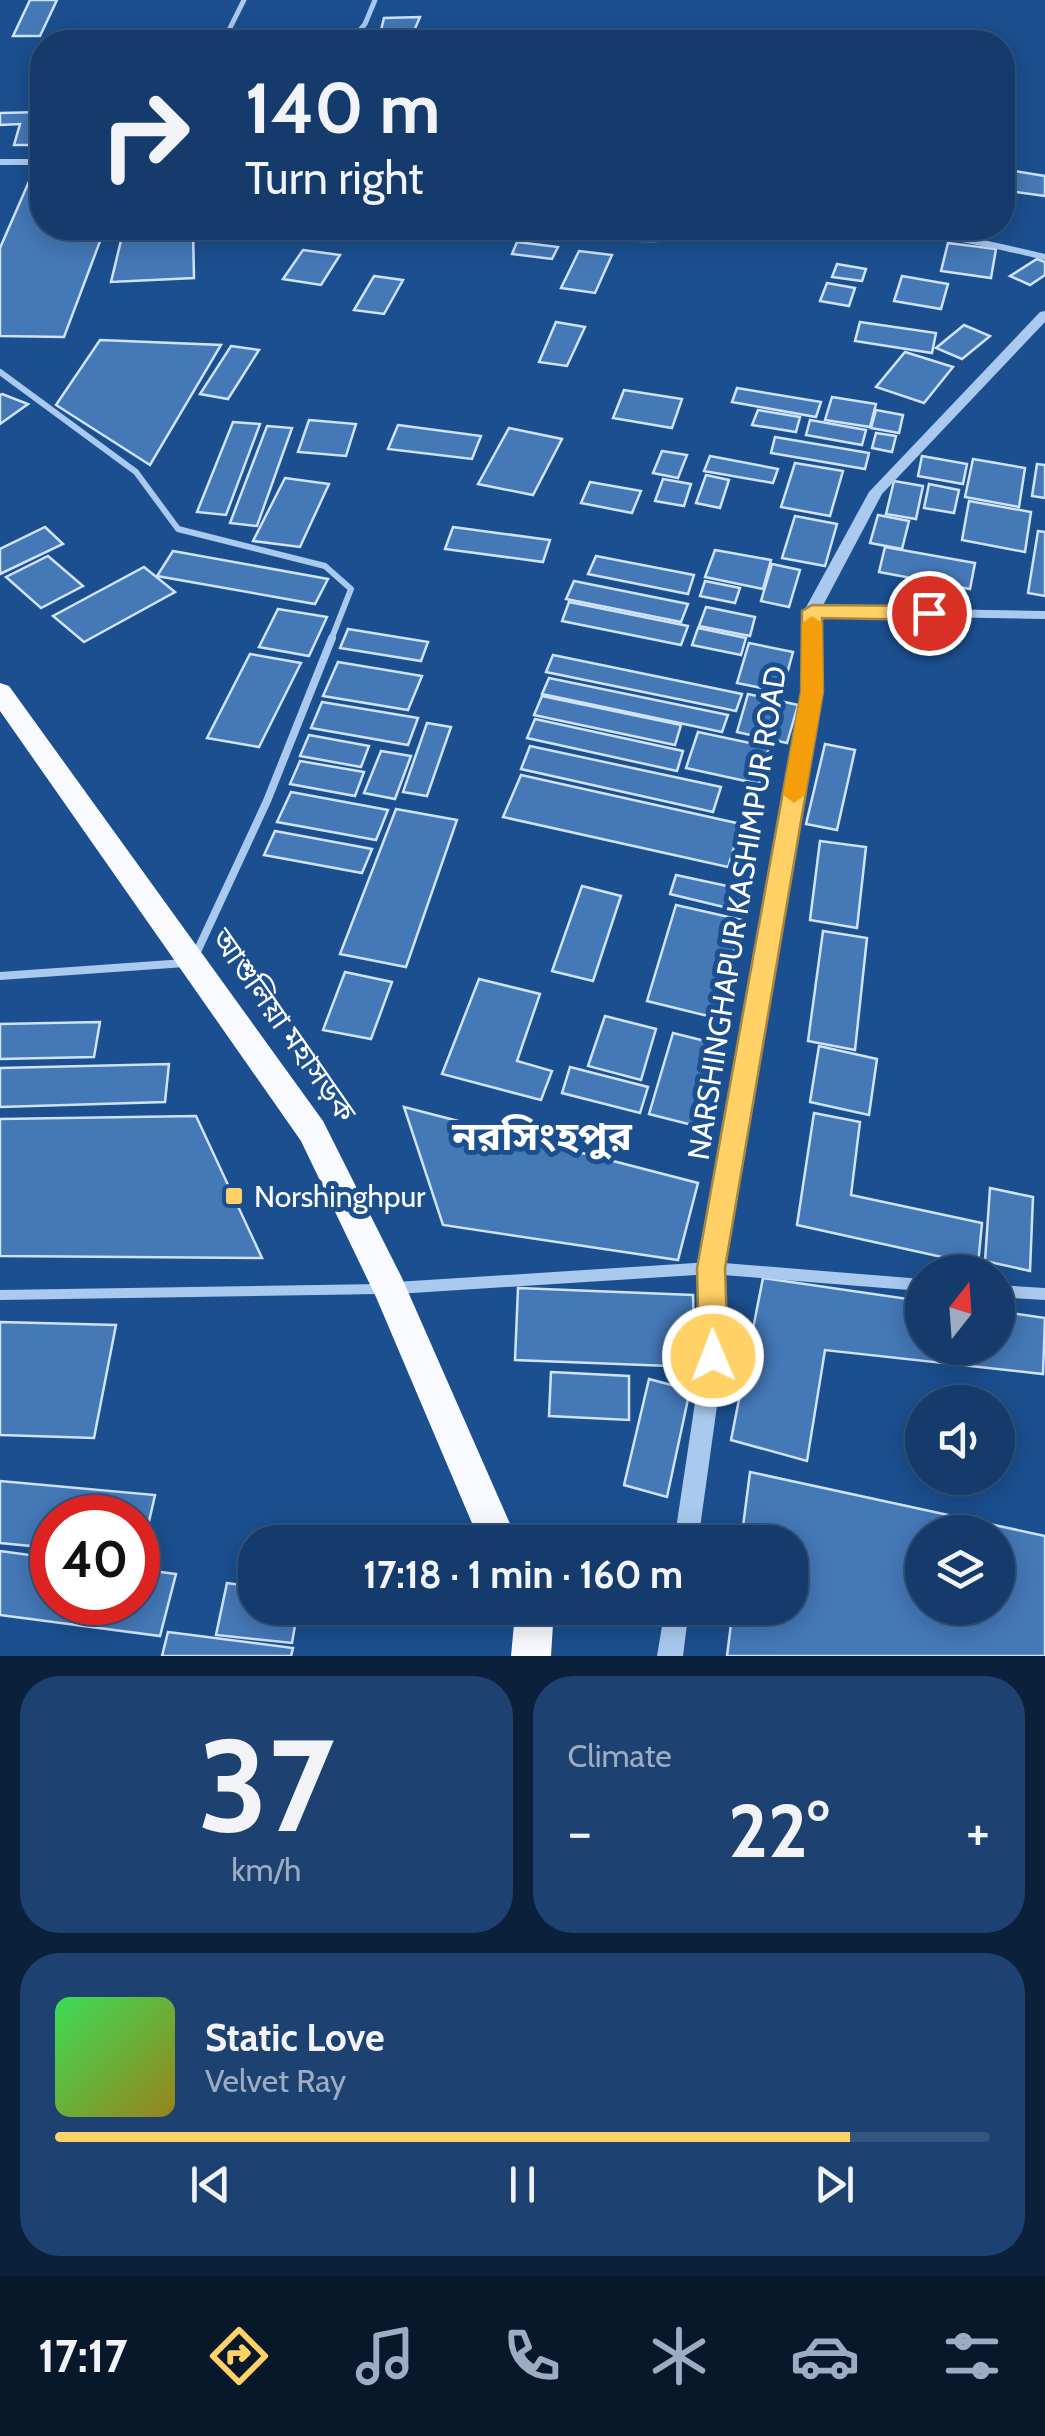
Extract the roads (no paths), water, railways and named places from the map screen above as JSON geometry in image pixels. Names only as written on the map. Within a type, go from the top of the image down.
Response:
[{"type":"highway","name":"আশুলিয়া মহাসড়ক","points":[[0,692],[312,1130],[390,1289],[492,1525]]},
{"type":"highway","points":[[531,1656],[534,1625]]},
{"type":"street","points":[[0,162],[30,162]]},
{"type":"street","points":[[600,240],[652,240]]},
{"type":"street","points":[[960,240],[1045,257]]},
{"type":"street","name":"NARSHINGHAPUR KASHIMPUR ROAD","points":[[688,1525],[713,1356],[711,1268],[812,692],[812,611],[876,492],[1045,316]]},
{"type":"street","points":[[812,611],[1045,615]]},
{"type":"street","points":[[390,1289],[711,1268],[905,1284]]},
{"type":"street","points":[[1015,1292],[1045,1294]]},
{"type":"street","points":[[670,1656],[675,1625]]},
{"type":"lane","points":[[228,30],[244,0]]},
{"type":"lane","points":[[361,30],[374,0]]},
{"type":"lane","points":[[0,372],[136,472],[178,529],[325,566],[351,589],[267,800],[192,962],[0,976]]},
{"type":"lane","points":[[0,1295],[390,1289]]},
{"type":"place","name":"Norshinghpur","points":[[234,1196]]},
{"type":"district","name":"নরসিংহপুর","points":[[542,1135]]}]
